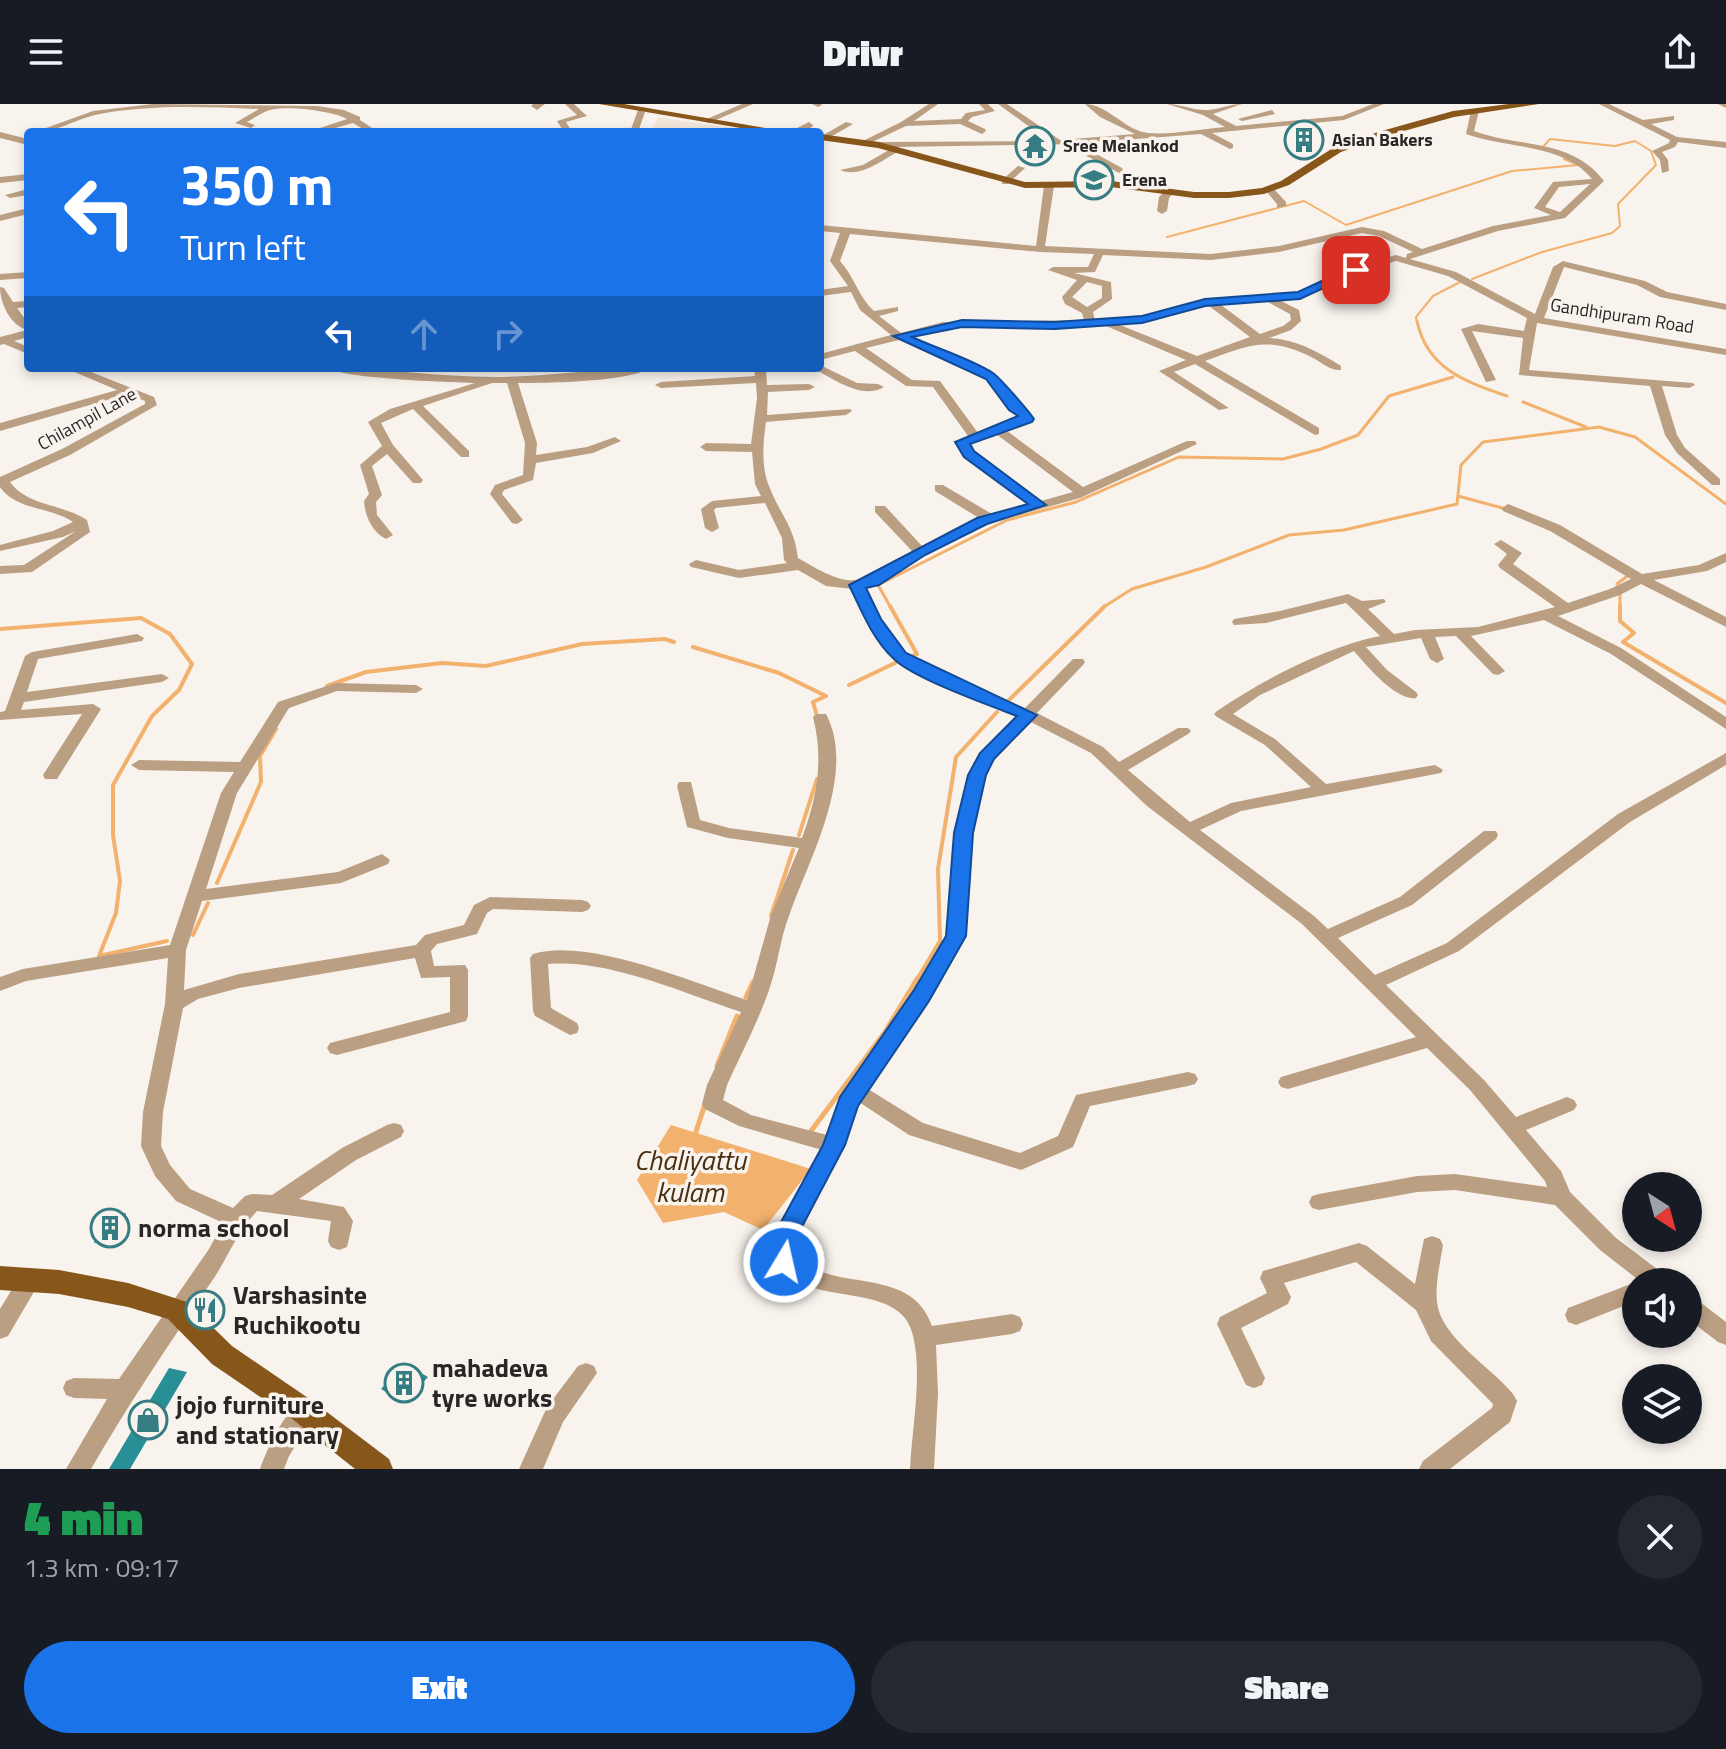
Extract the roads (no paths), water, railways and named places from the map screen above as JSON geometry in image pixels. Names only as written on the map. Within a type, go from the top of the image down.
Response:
[{"type":"main road","points":[[604,104],[739,128]]},
{"type":"main road","points":[[824,137],[879,145],[1010,183],[1049,186],[1111,184],[1169,192],[1229,195],[1269,189],[1285,183],[1337,150],[1454,109],[1475,111],[1534,104]]},
{"type":"main road","points":[[0,1278],[128,1295],[177,1310],[222,1355],[305,1411],[378,1469]]},
{"type":"street","points":[[48,128],[91,109],[130,109],[166,104],[317,108],[368,128]]},
{"type":"street","points":[[565,128],[561,121],[583,116],[569,104]]},
{"type":"street","points":[[706,121],[747,104]]},
{"type":"street","points":[[864,143],[904,124],[934,104]]},
{"type":"street","points":[[961,121],[969,115],[991,111],[983,104]]},
{"type":"street","points":[[1002,104],[1058,143]]},
{"type":"street","points":[[1089,104],[1103,115],[1145,136]]},
{"type":"street","points":[[1171,104],[1206,113],[1237,127]]},
{"type":"street","points":[[1206,113],[1238,104]]},
{"type":"street","points":[[879,145],[1058,143],[1145,136],[1336,120],[1380,104]]},
{"type":"street","points":[[1603,104],[1675,139],[1726,145]]},
{"type":"street","points":[[251,125],[239,123],[271,107]]},
{"type":"street","points":[[130,109],[139,121]]},
{"type":"street","points":[[1475,111],[1469,132],[1581,161],[1599,181]]},
{"type":"street","points":[[635,128],[641,112]]},
{"type":"street","points":[[1237,127],[1236,122],[1272,112]]},
{"type":"street","points":[[1639,124],[1671,118]]},
{"type":"street","points":[[904,124],[961,121],[982,131]]},
{"type":"street","points":[[333,128],[360,123]]},
{"type":"street","points":[[348,128],[360,123]]},
{"type":"street","points":[[824,136],[849,124]]},
{"type":"street","points":[[802,128],[809,125]]},
{"type":"street","points":[[1200,130],[1230,146]]},
{"type":"street","points":[[1695,141],[1710,131]]},
{"type":"street","points":[[0,135],[24,139]]},
{"type":"street","points":[[1665,171],[1664,160],[1656,151],[1672,145],[1675,139]]},
{"type":"street","points":[[1078,141],[1084,151],[1119,170]]},
{"type":"street","points":[[1553,152],[1558,142]]},
{"type":"street","points":[[844,170],[865,167],[894,150]]},
{"type":"street","points":[[3,180],[9,168]]},
{"type":"street","points":[[1001,195],[1021,168]]},
{"type":"street","points":[[3,180],[24,177]]},
{"type":"street","points":[[824,356],[962,323],[1108,323],[1153,317],[1211,302],[1269,299],[1311,292],[1331,279],[1389,258],[1405,259],[1419,251],[1463,241],[1496,228],[1562,216],[1599,181]]},
{"type":"street","points":[[1562,216],[1539,208],[1556,184],[1599,181]]},
{"type":"street","points":[[1040,249],[1049,186]]},
{"type":"street","points":[[1269,189],[1283,204],[1280,206]]},
{"type":"street","points":[[1162,211],[1164,197],[1169,192]]},
{"type":"street","points":[[10,195],[24,193]]},
{"type":"street","points":[[0,218],[24,212]]},
{"type":"street","points":[[824,228],[1040,249],[1160,256],[1238,255],[1362,230],[1381,233],[1419,251]]},
{"type":"street","points":[[846,230],[835,261],[872,315],[899,336],[990,377],[1028,419],[962,442],[969,454],[1039,505]]},
{"type":"street","points":[[1053,270],[1091,270],[1100,252]]},
{"type":"street","name":"Gandhipuram Road","points":[[1405,259],[1474,284],[1535,319],[1726,352]]},
{"type":"street","points":[[1689,385],[1523,373],[1527,335],[1558,267],[1563,264],[1641,283],[1664,295],[1726,307]]},
{"type":"street","points":[[1070,271],[1065,274],[1107,284],[1107,299],[1087,311]]},
{"type":"street","points":[[0,277],[24,275]]},
{"type":"street","points":[[1083,280],[1067,297],[1069,302],[1087,311],[1091,324]]},
{"type":"street","points":[[824,292],[852,289]]},
{"type":"street","points":[[1,293],[24,325]]},
{"type":"street","points":[[1223,408],[1165,371],[1287,328],[1297,317],[1295,312],[1269,299]]},
{"type":"street","points":[[1211,302],[1259,338],[1316,355],[1337,368]]},
{"type":"street","points":[[8,306],[24,304]]},
{"type":"street","points":[[872,315],[894,309]]},
{"type":"street","points":[[1108,323],[1194,359],[1315,431]]},
{"type":"street","points":[[1490,380],[1466,329],[1478,327],[1527,335]]},
{"type":"street","points":[[2,341],[24,332]]},
{"type":"street","points":[[2,341],[24,349]]},
{"type":"street","points":[[858,348],[910,384],[936,383],[974,436]]},
{"type":"street","points":[[824,370],[855,386],[878,387]]},
{"type":"street","name":"Chilampil Lane","points":[[2,482],[151,405],[150,399],[81,372]]},
{"type":"street","points":[[382,372],[489,381],[607,376],[626,372]]},
{"type":"street","points":[[417,480],[388,447],[374,422],[394,411],[489,381],[498,372]]},
{"type":"street","points":[[760,379],[758,448],[767,499],[789,538],[791,560],[796,566],[831,583],[857,585],[873,581],[920,552],[989,518],[1082,492],[1191,444]]},
{"type":"street","points":[[661,385],[760,379],[809,387]]},
{"type":"street","points":[[512,381],[529,434],[529,477],[524,482],[499,488],[496,494],[517,520]]},
{"type":"street","points":[[1655,383],[1671,435],[1681,450],[1723,483]]},
{"type":"street","points":[[0,427],[128,391]]},
{"type":"street","points":[[415,405],[465,454]]},
{"type":"street","points":[[759,419],[846,411]]},
{"type":"street","points":[[998,430],[1082,492]]},
{"type":"street","points":[[530,460],[589,450],[615,441]]},
{"type":"street","points":[[386,535],[371,515],[370,501],[376,495],[366,465],[388,447]]},
{"type":"street","points":[[706,447],[758,448]]},
{"type":"street","points":[[0,570],[27,569],[77,539],[83,532],[82,523],[64,509],[25,502],[2,482]]},
{"type":"street","points":[[939,488],[989,518]]},
{"type":"street","points":[[712,528],[707,509],[712,505],[767,499]]},
{"type":"street","points":[[1508,508],[1555,528],[1726,623]]},
{"type":"street","points":[[880,509],[920,552]]},
{"type":"street","points":[[4,548],[58,534],[82,523]]},
{"type":"street","points":[[1501,544],[1515,553],[1505,565],[1564,607]]},
{"type":"street","points":[[1323,790],[1270,742],[1222,714],[1283,678],[1356,645],[1389,637],[1460,632],[1546,615],[1615,592],[1642,578],[1702,568],[1726,557]]},
{"type":"street","points":[[696,564],[739,574],[796,566]]},
{"type":"street","points":[[857,585],[873,619],[900,657],[1097,750],[1188,829],[1308,920],[1371,984],[1432,1039],[1515,1126],[1554,1177],[1561,1197],[1608,1244],[1639,1268]]},
{"type":"street","points":[[1239,622],[1272,620],[1290,611],[1348,598],[1361,607],[1389,637]]},
{"type":"street","points":[[1361,607],[1379,602]]},
{"type":"street","points":[[1546,615],[1616,651],[1726,724]]},
{"type":"street","points":[[1460,632],[1498,671]]},
{"type":"street","points":[[1427,634],[1437,659]]},
{"type":"street","points":[[5,716],[18,698],[32,656],[137,638]]},
{"type":"street","points":[[1356,645],[1382,673],[1411,695]]},
{"type":"street","points":[[922,1469],[923,1337],[919,1319],[901,1302],[799,1274],[784,1262],[781,1249],[834,1145],[848,1103],[922,996],[956,936],[964,833],[977,775],[986,757],[1078,662]]},
{"type":"street","points":[[18,698],[162,678]]},
{"type":"street","points":[[236,1219],[183,1195],[162,1170],[151,1146],[153,1112],[174,1004],[177,950],[229,793],[283,705],[336,687],[416,689]]},
{"type":"street","points":[[5,716],[93,709],[51,775]]},
{"type":"street","points":[[821,717],[831,755],[808,844],[779,918],[769,967],[717,1085],[712,1104],[746,1121],[834,1145]]},
{"type":"street","points":[[1119,769],[1183,731]]},
{"type":"street","points":[[1371,984],[1453,947],[1624,818],[1726,758]]},
{"type":"street","points":[[139,765],[246,767]]},
{"type":"street","points":[[1188,829],[1237,807],[1435,770]]},
{"type":"street","points":[[685,786],[693,823],[728,833],[808,844]]},
{"type":"street","points":[[1325,937],[1406,901],[1490,835]]},
{"type":"street","points":[[195,896],[341,877],[382,860]]},
{"type":"street","points":[[174,1004],[192,994],[239,981],[422,950],[431,939],[471,930],[480,909],[490,903],[582,906]]},
{"type":"street","points":[[0,984],[23,975],[177,950]]},
{"type":"street","points":[[337,1048],[459,1016],[459,970],[427,973],[422,950]]},
{"type":"street","points":[[570,1028],[542,1011],[539,958],[564,956],[603,960],[752,1009]]},
{"type":"street","points":[[1288,1082],[1432,1039]]},
{"type":"street","points":[[857,1091],[916,1129],[1021,1162],[1066,1141],[1083,1100],[1188,1079]]},
{"type":"street","points":[[1515,1126],[1567,1105]]},
{"type":"street","points":[[275,1204],[349,1154],[394,1131]]},
{"type":"street","points":[[1319,1202],[1417,1184],[1455,1182],[1561,1197]]},
{"type":"street","points":[[78,1469],[125,1389],[217,1255],[236,1219],[252,1202],[337,1213],[342,1221],[339,1241]]},
{"type":"street","points":[[1425,1304],[1432,1245]]},
{"type":"street","points":[[1254,1378],[1228,1324],[1280,1297],[1271,1278],[1359,1252],[1425,1304],[1440,1336],[1493,1384],[1505,1401],[1502,1414],[1431,1469]]},
{"type":"street","points":[[0,1329],[30,1280]]},
{"type":"street","points":[[1576,1315],[1622,1297]]},
{"type":"street","points":[[1702,1317],[1726,1335]]},
{"type":"street","points":[[923,1337],[1012,1324]]},
{"type":"street","points":[[531,1469],[555,1415],[586,1373]]},
{"type":"street","points":[[74,1388],[125,1389]]},
{"type":"street","points":[[272,1469],[279,1450],[305,1411]]},
{"type":"water","name":"Chaliyattu kulam","points":[[671,1125],[811,1169],[763,1230],[724,1212],[663,1223],[637,1180]]},
{"type":"waterway","points":[[1472,279],[1542,252],[1612,233],[1620,226],[1618,204],[1656,165],[1651,151],[1635,141],[1615,146],[1550,139],[1542,148]]},
{"type":"waterway","points":[[1167,237],[1304,201],[1346,225],[1512,171],[1578,165],[1564,159]]},
{"type":"waterway","points":[[1417,323],[1416,317],[1433,296],[1460,282]]},
{"type":"waterway","points":[[1417,321],[1422,337],[1439,362],[1463,379],[1507,396]]},
{"type":"waterway","points":[[891,608],[878,585],[1007,520],[1076,502],[1179,457],[1283,459],[1321,449],[1358,435],[1389,396],[1453,377]]},
{"type":"waterway","points":[[1523,402],[1586,427]]},
{"type":"waterway","points":[[1105,606],[1132,589],[1206,567],[1289,535],[1344,530],[1457,504],[1461,465],[1483,442],[1599,427],[1635,437],[1726,504]]},
{"type":"waterway","points":[[1458,496],[1506,509]]},
{"type":"waterway","points":[[1617,584],[1630,574]]},
{"type":"waterway","points":[[1620,595],[1620,621],[1634,633],[1623,642],[1726,703]]},
{"type":"waterway","points":[[890,606],[917,654],[912,656]]},
{"type":"waterway","points":[[1008,701],[1105,606]]},
{"type":"waterway","points":[[0,629],[141,618],[170,634],[192,664],[179,690],[152,716],[113,785],[113,835],[120,881],[116,913],[99,956],[167,941]]},
{"type":"waterway","points":[[327,686],[366,672],[442,663],[486,666],[582,644],[665,639],[674,642]]},
{"type":"waterway","points":[[693,647],[779,673],[826,696],[813,702],[817,716]]},
{"type":"waterway","points":[[849,685],[895,663]]},
{"type":"waterway","points":[[916,981],[940,941],[938,869],[956,757],[997,712]]},
{"type":"waterway","points":[[217,883],[261,782],[260,756],[276,729]]},
{"type":"waterway","points":[[799,835],[817,779]]},
{"type":"waterway","points":[[771,916],[793,850]]},
{"type":"waterway","points":[[193,935],[208,903]]},
{"type":"waterway","points":[[808,1135],[885,1032],[917,979]]},
{"type":"waterway","points":[[746,997],[753,982]]},
{"type":"waterway","points":[[717,1066],[737,1016]]},
{"type":"waterway","points":[[694,1138],[705,1104]]},
{"type":"place","name":"Asian Bakers","points":[[1304,140]]},
{"type":"place","name":"Sree Melankod","points":[[1035,146]]},
{"type":"place","name":"Erena","points":[[1094,180]]},
{"type":"place","name":"norma school","points":[[110,1228]]},
{"type":"place","name":"Varshasinte Ruchikootu","points":[[205,1310]]},
{"type":"place","name":"mahadeva tyre works","points":[[404,1383]]},
{"type":"place","name":"jojo furniture and stationary","points":[[148,1420]]}]
